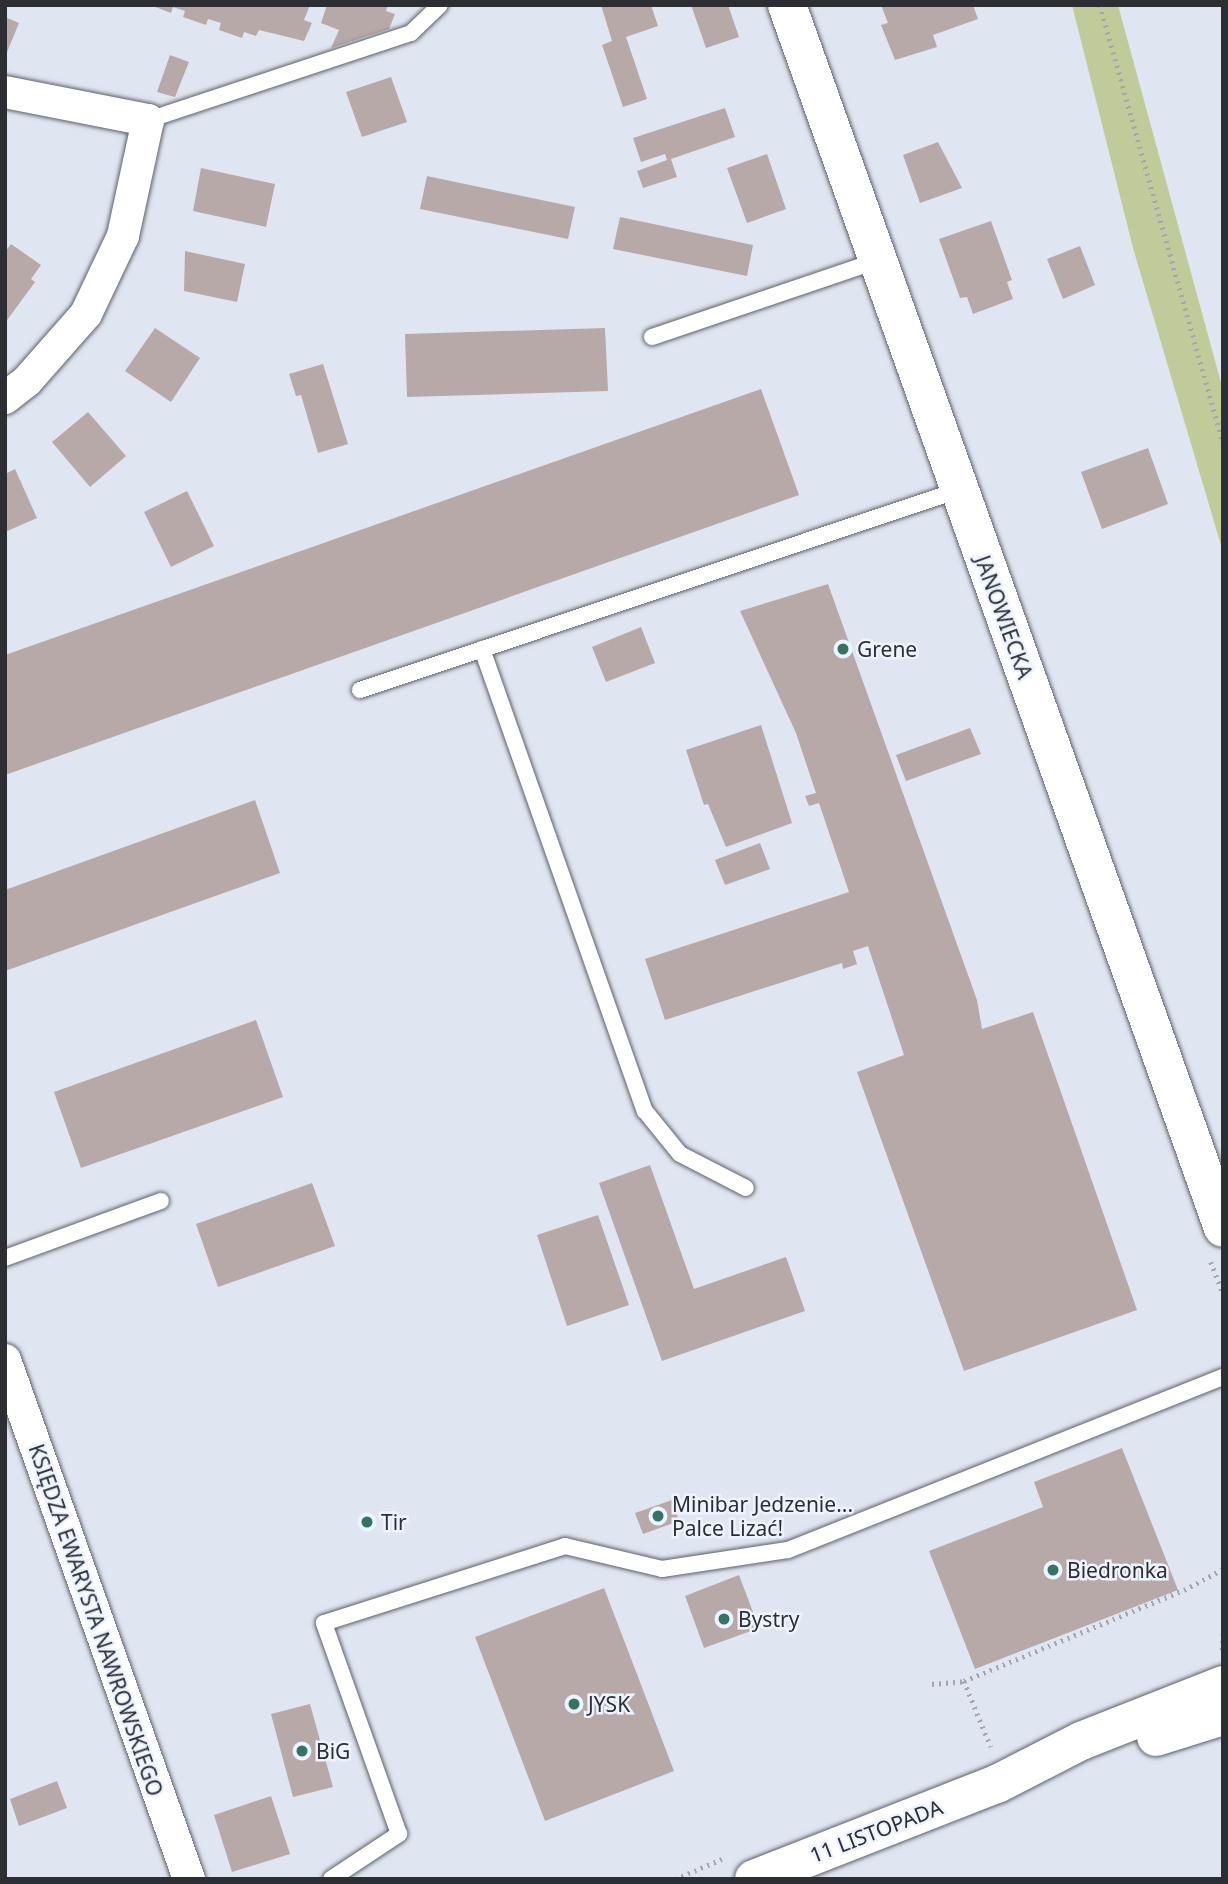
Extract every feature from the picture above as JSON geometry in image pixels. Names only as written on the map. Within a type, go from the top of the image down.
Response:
[{"type":"street","name":"JANOWIECKA","points":[[787,5],[1223,1228]]},
{"type":"street","points":[[5,92],[148,120],[123,236],[86,314],[27,381],[5,398]]},
{"type":"street","name":"KSIĘDZA EWARYSTA NAWROWSKIEGO","points":[[5,1360],[189,1879]]},
{"type":"street","name":"11 LISTOPADA","points":[[754,1879],[995,1767],[1081,1741],[1223,1685]]},
{"type":"street","name":"11 LISTOPADA","points":[[995,1767],[1223,1716]]},
{"type":"lane","points":[[148,120],[411,33],[440,5]]},
{"type":"lane","points":[[652,337],[877,261]]},
{"type":"lane","points":[[360,690],[959,490]]},
{"type":"lane","points":[[482,649],[645,1111],[680,1154],[746,1188]]},
{"type":"lane","points":[[5,1258],[161,1201]]},
{"type":"lane","points":[[331,1879],[399,1834],[324,1623],[565,1546],[662,1569],[788,1550],[1223,1377]]},
{"type":"path","points":[[1100,5],[1223,444]]},
{"type":"path","points":[[932,1684],[964,1681],[1184,1590],[1223,1569]]},
{"type":"path","points":[[1223,1630],[1223,1653]]},
{"type":"path","points":[[964,1681],[995,1767]]},
{"type":"green space","points":[[1072,5],[1118,5],[1223,390],[1223,552],[1133,248]]},
{"type":"building","points":[[150,5],[310,5],[304,20],[312,23],[304,41],[259,30],[256,36],[244,32],[242,38],[219,30],[221,23],[208,19],[206,25],[183,17],[185,11],[173,7],[171,13]]},
{"type":"building","points":[[327,5],[388,5],[386,11],[395,14],[389,29],[331,48],[339,30],[321,23]]},
{"type":"building","points":[[601,5],[651,5],[658,26],[626,37],[647,99],[623,107],[602,45],[612,41]]},
{"type":"building","points":[[691,5],[728,5],[739,37],[706,48]]},
{"type":"building","points":[[881,5],[973,5],[978,19],[933,35],[937,47],[895,60],[881,25],[888,23]]},
{"type":"building","points":[[5,17],[19,23],[5,57]]},
{"type":"building","points":[[170,55],[189,62],[175,97],[157,92]]},
{"type":"building","points":[[391,77],[407,122],[362,137],[346,92]]},
{"type":"building","points":[[725,108],[735,137],[671,159],[677,177],[643,188],[637,171],[667,160],[665,154],[641,162],[633,138]]},
{"type":"building","points":[[938,142],[962,188],[920,203],[903,155]]},
{"type":"building","points":[[767,154],[786,209],[747,223],[727,168]]},
{"type":"building","points":[[201,168],[275,184],[266,227],[193,211]]},
{"type":"building","points":[[427,176],[575,207],[568,239],[420,209]]},
{"type":"building","points":[[620,217],[753,245],[747,276],[613,249]]},
{"type":"building","points":[[991,221],[1012,280],[1007,282],[1013,299],[973,314],[967,297],[960,298],[939,239]]},
{"type":"building","points":[[11,244],[41,265],[31,279],[35,282],[5,323],[5,252]]},
{"type":"building","points":[[1080,246],[1095,285],[1063,299],[1047,259]]},
{"type":"building","points":[[185,251],[245,264],[237,302],[184,291]]},
{"type":"building","points":[[155,328],[200,358],[171,402],[125,371]]},
{"type":"building","points":[[605,328],[608,391],[407,397],[405,334]]},
{"type":"building","points":[[323,364],[348,444],[318,453],[301,395],[296,396],[289,374]]},
{"type":"building","points":[[761,389],[799,495],[5,775],[5,655]]},
{"type":"building","points":[[88,412],[126,456],[90,487],[52,442]]},
{"type":"building","points":[[1148,448],[1168,504],[1102,529],[1081,472]]},
{"type":"building","points":[[15,469],[37,518],[5,532],[5,474]]},
{"type":"building","points":[[187,491],[214,546],[171,567],[144,512]]},
{"type":"building","points":[[828,584],[977,1000],[982,1029],[1033,1012],[1137,1310],[964,1371],[857,1072],[904,1055],[868,946],[853,951],[857,964],[843,969],[842,963],[665,1020],[645,959],[849,892],[819,803],[809,806],[805,796],[816,793],[796,733],[740,611]]},
{"type":"building","points":[[641,627],[655,663],[606,682],[592,647]]},
{"type":"building","points":[[761,725],[792,823],[726,847],[708,804],[704,805],[686,750]]},
{"type":"building","points":[[970,728],[981,754],[906,781],[896,755]]},
{"type":"building","points":[[255,800],[280,873],[5,971],[5,890]]},
{"type":"building","points":[[760,843],[770,869],[725,885],[715,860]]},
{"type":"building","points":[[256,1020],[283,1097],[81,1168],[54,1092]]},
{"type":"building","points":[[650,1165],[694,1289],[786,1257],[805,1311],[662,1361],[599,1183]]},
{"type":"building","points":[[312,1183],[335,1246],[218,1287],[196,1224]]},
{"type":"building","points":[[598,1215],[629,1305],[567,1326],[537,1235]]},
{"type":"building","name":"Biedronka","points":[[1122,1448],[1178,1590],[975,1669],[929,1551],[1043,1507],[1034,1482]]},
{"type":"building","points":[[672,1500],[679,1521],[643,1534],[635,1513]]},
{"type":"building","points":[[739,1575],[759,1628],[704,1648],[685,1596]]},
{"type":"building","name":"JYSK","points":[[604,1588],[674,1771],[545,1821],[475,1637]]},
{"type":"building","name":"BiG","points":[[310,1704],[333,1787],[293,1797],[271,1714]]},
{"type":"building","points":[[57,1781],[67,1808],[19,1826],[10,1799]]},
{"type":"building","points":[[271,1796],[290,1854],[232,1872],[214,1815]]},
{"type":"place","name":"Grene","points":[[843,649]]},
{"type":"place","name":"Minibar Jedzenie... Palce Lizać!","points":[[658,1516]]},
{"type":"place","name":"Tir","points":[[367,1522]]},
{"type":"place","name":"Biedronka","points":[[1053,1570]]},
{"type":"place","name":"Bystry","points":[[724,1619]]},
{"type":"place","name":"JYSK","points":[[574,1704]]},
{"type":"place","name":"BiG","points":[[302,1751]]}]
